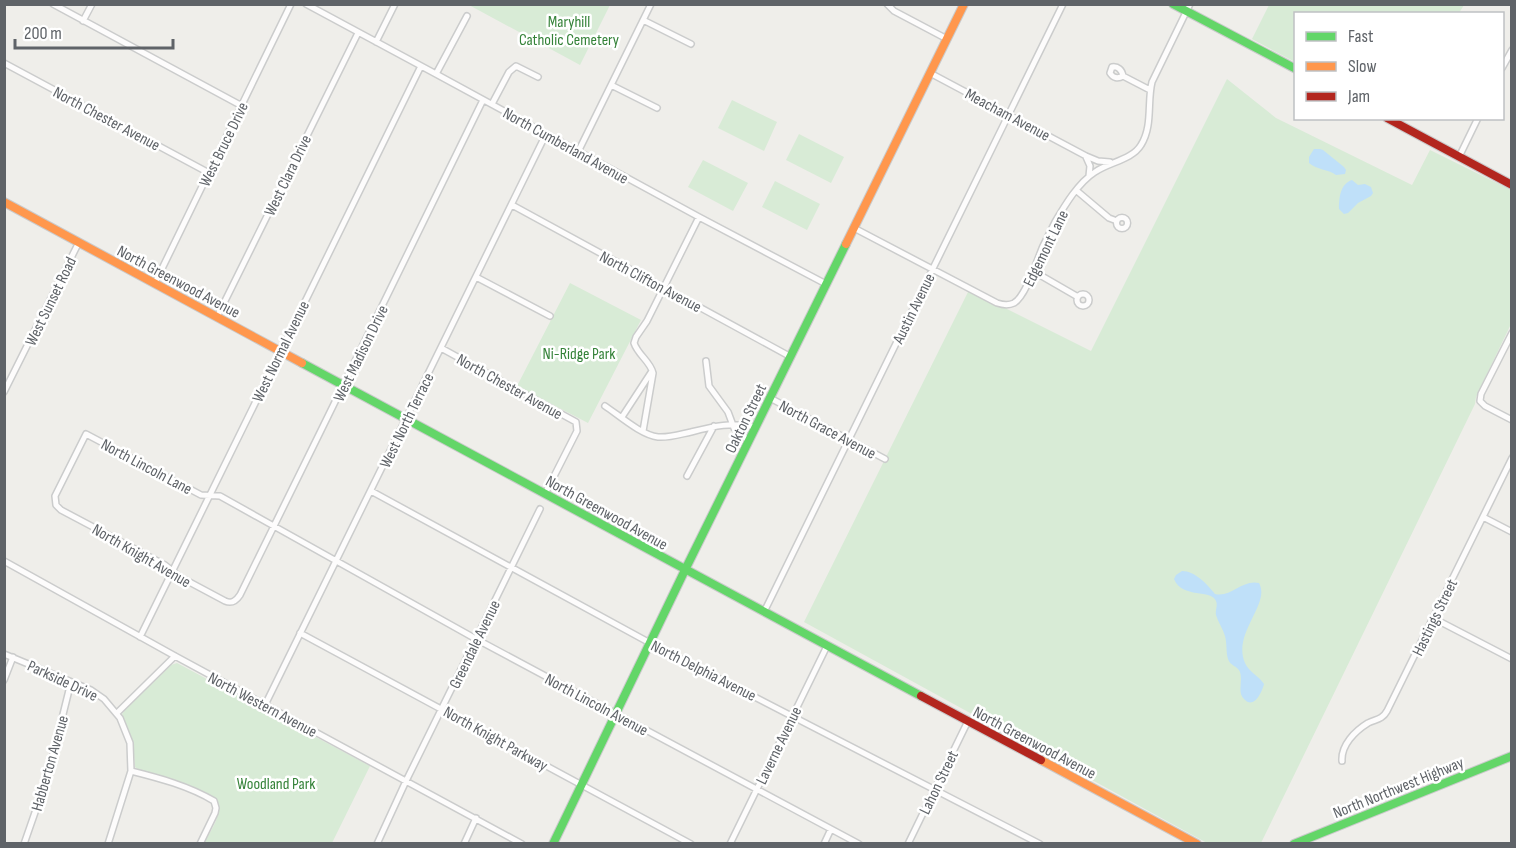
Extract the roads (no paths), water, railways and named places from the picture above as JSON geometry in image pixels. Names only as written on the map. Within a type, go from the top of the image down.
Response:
[{"type":"main road","name":"Oakton Street","points":[[553,843],[964,4]]},
{"type":"main road","points":[[1173,4],[1186,7],[1294,68]]},
{"type":"main road","points":[[1391,120],[1512,185]]},
{"type":"main road","name":"North Greenwood Avenue","points":[[4,202],[685,570],[1197,843]]},
{"type":"main road","name":"North Northwest Highway","points":[[1294,843],[1512,756]]},
{"type":"street","points":[[53,4],[242,106]]},
{"type":"street","points":[[84,21],[92,4]]},
{"type":"street","name":"West Bruce Drive","points":[[155,283],[291,4]]},
{"type":"street","name":"North Cumberland Avenue","points":[[306,4],[699,218],[826,284]]},
{"type":"street","points":[[376,42],[395,4]]},
{"type":"street","points":[[578,152],[651,4]]},
{"type":"street","points":[[887,4],[894,11],[947,39]]},
{"type":"street","name":"Austin Avenue","points":[[764,612],[1063,4]]},
{"type":"street","name":"Edgemont Lane","points":[[933,270],[997,303],[1003,305],[1016,302],[1022,295],[1054,224],[1077,191],[1089,176],[1134,153],[1143,142],[1149,120],[1150,90],[1155,74],[1186,7]]},
{"type":"street","points":[[436,74],[467,16]]},
{"type":"street","points":[[644,20],[691,44]]},
{"type":"street","name":"West Clara Drive","points":[[217,317],[358,33]]},
{"type":"street","points":[[1504,66],[1512,50]]},
{"type":"street","name":"North Chester Avenue","points":[[4,63],[209,173]]},
{"type":"street","name":"West Normal Avenue","points":[[140,637],[421,66]]},
{"type":"street","points":[[492,104],[516,66],[538,77]]},
{"type":"street","name":"Meacham Avenue","points":[[930,73],[1086,156],[1112,163]]},
{"type":"street","points":[[1123,76],[1150,90]]},
{"type":"street","points":[[611,85],[657,108]]},
{"type":"street","name":"West Madison Drive","points":[[233,603],[240,595],[483,100]]},
{"type":"street","points":[[1459,157],[1477,120]]},
{"type":"street","name":"West North Terrace","points":[[264,705],[546,134]]},
{"type":"street","points":[[1086,156],[1090,166],[1089,176]]},
{"type":"street","name":"Edgemont Lane","points":[[1077,191],[1109,218],[1117,221]]},
{"type":"street","name":"North Clifton Avenue","points":[[512,206],[791,357]]},
{"type":"street","points":[[642,431],[653,370],[637,351],[634,343],[699,218]]},
{"type":"street","points":[[854,228],[933,270]]},
{"type":"street","name":"West Sunset Road","points":[[4,392],[79,242]]},
{"type":"street","points":[[1033,271],[1078,297]]},
{"type":"street","points":[[476,277],[550,316]]},
{"type":"street","points":[[1512,333],[1481,394],[1480,401],[1512,420]]},
{"type":"street","name":"North Chester Avenue","points":[[441,348],[572,420],[577,425],[577,430],[545,494]]},
{"type":"street","points":[[706,361],[709,386],[728,412],[733,425],[749,441]]},
{"type":"street","points":[[622,417],[653,370]]},
{"type":"street","name":"North Grace Avenue","points":[[770,398],[885,459]]},
{"type":"street","points":[[605,406],[653,436],[666,437],[714,426],[739,424],[756,427]]},
{"type":"street","points":[[687,476],[714,426]]},
{"type":"street","name":"North Lincoln Lane","points":[[55,502],[55,496],[86,434],[201,495],[220,496],[336,561]]},
{"type":"street","name":"Hastings Street","points":[[1342,761],[1343,751],[1355,733],[1366,724],[1384,716],[1512,458]]},
{"type":"street","name":"North Delphia Avenue","points":[[371,491],[650,643],[1040,843]]},
{"type":"street","name":"North Knight Avenue","points":[[55,502],[61,510],[165,566],[180,577],[233,603]]},
{"type":"street","name":"Greendale Avenue","points":[[377,843],[540,509]]},
{"type":"street","points":[[1483,517],[1512,532]]},
{"type":"street","name":"North Western Avenue","points":[[4,561],[264,705],[522,843]]},
{"type":"street","name":"North Lincoln Avenue","points":[[336,561],[615,714],[859,843]]},
{"type":"street","points":[[1433,618],[1512,659]]},
{"type":"street","name":"North Knight Parkway","points":[[300,633],[692,843]]},
{"type":"street","name":"Laverne Avenue","points":[[729,843],[827,646]]},
{"type":"street","name":"Parkside Drive","points":[[4,654],[98,694],[117,713]]},
{"type":"street","points":[[108,843],[131,771],[130,743],[117,713],[175,656]]},
{"type":"street","points":[[4,680],[13,657]]},
{"type":"street","name":"Habberton Avenue","points":[[24,843],[48,776],[71,682]]},
{"type":"street","name":"Lahon Street","points":[[908,843],[968,721]]},
{"type":"street","points":[[131,771],[163,779],[210,799],[215,804],[215,813],[200,843]]},
{"type":"street","points":[[464,843],[476,818]]},
{"type":"street","points":[[824,843],[831,829]]},
{"type":"water","points":[[1314,149],[1323,150],[1344,167],[1345,174],[1336,175],[1309,163],[1309,157]]},
{"type":"water","points":[[1352,180],[1358,185],[1365,184],[1371,187],[1373,193],[1344,214],[1339,209],[1340,196],[1345,185]]},
{"type":"water","points":[[1182,571],[1196,576],[1215,594],[1221,595],[1253,582],[1259,583],[1260,600],[1243,641],[1242,652],[1247,666],[1264,684],[1254,701],[1248,702],[1242,696],[1240,672],[1228,659],[1225,636],[1216,615],[1216,601],[1209,595],[1190,592],[1178,585],[1174,579]]},
{"type":"park label","name":"Maryhill Catholic Cemetery","points":[[569,30]]},
{"type":"park label","name":"Ni-Ridge Park","points":[[579,353]]},
{"type":"park label","name":"Woodland Park","points":[[276,783]]}]
